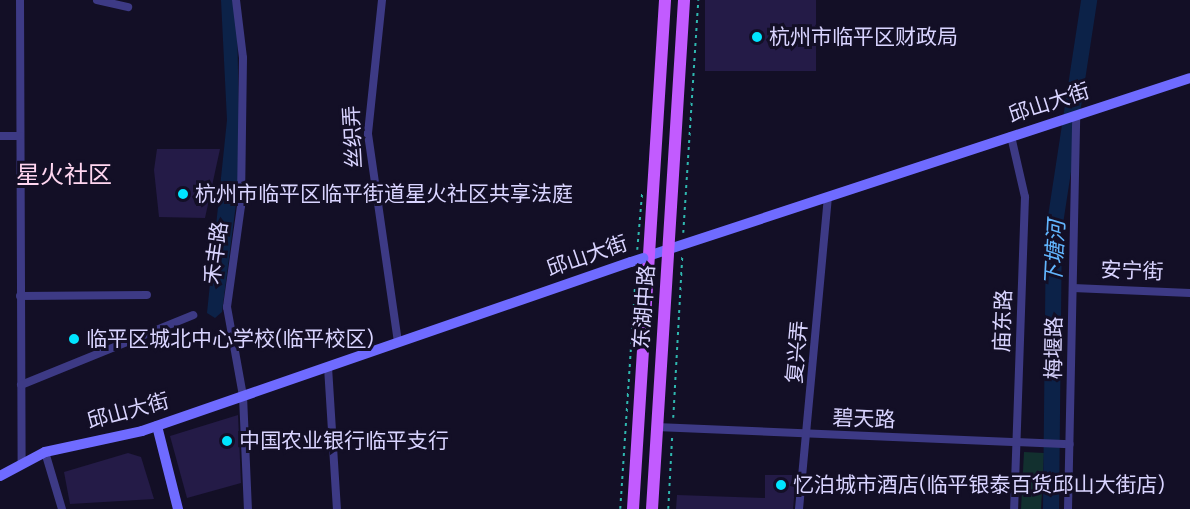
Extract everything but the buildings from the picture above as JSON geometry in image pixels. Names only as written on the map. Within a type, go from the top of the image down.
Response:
[{"type":"main road","name":"东湖中路","points":[[633,509],[640,259],[665,0]]},
{"type":"main road","name":"东湖中路","points":[[652,509],[684,0]]},
{"type":"main road","name":"邱山大街","points":[[0,476],[45,452],[157,426],[640,259],[1190,78]]},
{"type":"main road","points":[[157,426],[177,509]]},
{"type":"street","points":[[20,0],[22,464]]},
{"type":"street","points":[[97,0],[128,7]]},
{"type":"street","name":"禾丰路","points":[[236,0],[243,58],[241,206],[228,307],[243,396],[248,509]]},
{"type":"street","name":"丝织弄","points":[[382,0],[368,134],[398,342]]},
{"type":"street","name":"梅堰路","points":[[1068,509],[1076,115]]},
{"type":"street","points":[[0,136],[20,136]]},
{"type":"street","name":"庙东路","points":[[1011,136],[1025,197],[1020,442],[1014,509]]},
{"type":"street","name":"复兴弄","points":[[799,509],[828,197]]},
{"type":"street","name":"安宁街","points":[[1073,288],[1190,293]]},
{"type":"street","points":[[20,296],[147,295]]},
{"type":"street","points":[[21,385],[193,315]]},
{"type":"street","points":[[327,367],[337,509]]},
{"type":"street","name":"碧天路","points":[[657,427],[807,435],[1070,444]]},
{"type":"street","points":[[45,452],[62,509]]},
{"type":"green space","points":[[1024,452],[1044,453],[1041,509],[1021,509]]},
{"type":"water","points":[[221,0],[232,0],[237,19],[240,173],[222,312],[215,318],[207,313],[227,120]]},
{"type":"waterway","name":"下塘河","points":[[1051,509],[1054,230],[1089,0]]},
{"type":"place","name":"杭州市临平区财政局","points":[[757,37]]},
{"type":"place","name":"杭州市临平区临平街道星火社区共享法庭","points":[[183,194]]},
{"type":"place","name":"临平区城北中心学校(临平校区)","points":[[74,339]]},
{"type":"place","name":"中国农业银行临平支行","points":[[227,441]]},
{"type":"place","name":"忆泊城市酒店(临平银泰百货邱山大街店)","points":[[781,485]]},
{"type":"district","name":"星火社区","points":[[64,175]]}]
